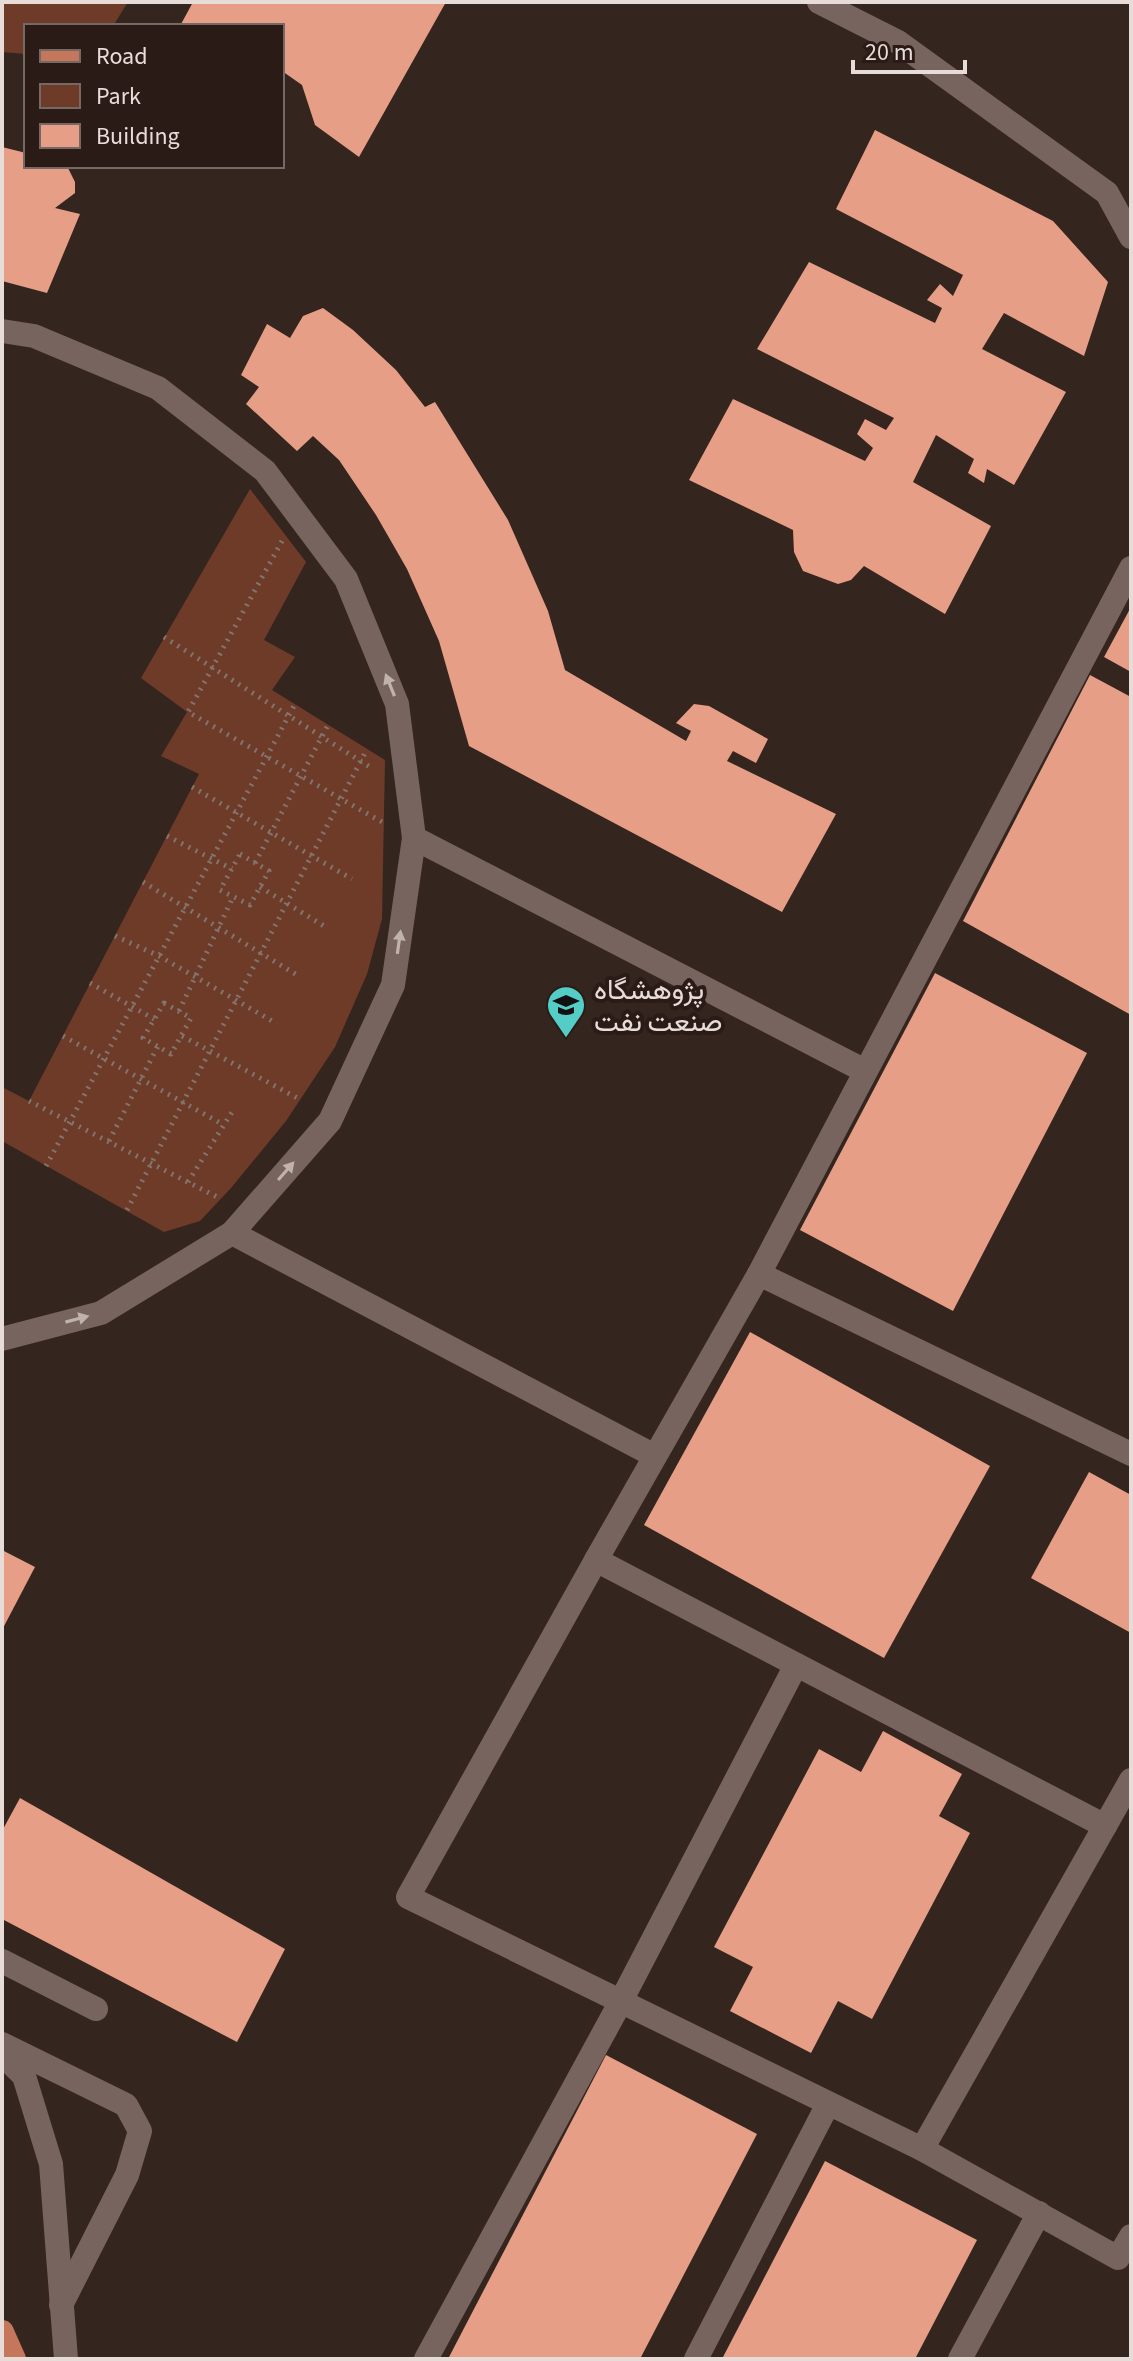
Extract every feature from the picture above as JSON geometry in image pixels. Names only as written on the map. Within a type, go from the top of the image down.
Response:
[{"type":"main road","points":[[2,2332],[14,2359]]},
{"type":"lane","points":[[819,2],[898,42],[1107,193],[1131,237]]},
{"type":"lane","points":[[2,331],[34,336],[158,388],[265,471],[346,579],[386,676],[397,704],[414,838],[393,985],[330,1121],[232,1233],[101,1313],[2,1339]]},
{"type":"lane","points":[[1131,568],[759,1274],[653,1455],[408,1897],[922,2149],[1118,2258],[1131,2236]]},
{"type":"lane","points":[[414,838],[865,1071]]},
{"type":"lane","points":[[232,1233],[653,1455]]},
{"type":"lane","points":[[759,1274],[1131,1454]]},
{"type":"lane","points":[[596,1560],[1105,1826]]},
{"type":"lane","points":[[426,2359],[620,2003],[796,1665]]},
{"type":"lane","points":[[922,2149],[1131,1780]]},
{"type":"lane","points":[[2,1961],[96,2009]]},
{"type":"lane","points":[[2,2044],[126,2105],[140,2131],[127,2175],[61,2305]]},
{"type":"lane","points":[[2,2054],[24,2076],[51,2164],[66,2359]]},
{"type":"lane","points":[[696,2359],[828,2104]]},
{"type":"lane","points":[[960,2359],[1039,2213]]},
{"type":"path","points":[[286,534],[188,712],[383,823]]},
{"type":"path","points":[[164,637],[385,776]]},
{"type":"path","points":[[46,1166],[295,704]]},
{"type":"path","points":[[255,863],[328,725]]},
{"type":"path","points":[[127,1210],[367,749]]},
{"type":"path","points":[[192,787],[352,879]]},
{"type":"path","points":[[167,836],[232,869]]},
{"type":"path","points":[[240,854],[255,863],[269,871],[250,905],[220,890],[240,854]]},
{"type":"path","points":[[143,882],[297,975]]},
{"type":"path","points":[[260,887],[324,926]]},
{"type":"path","points":[[179,1011],[233,897]]},
{"type":"path","points":[[115,936],[159,956],[274,1022]]},
{"type":"path","points":[[90,983],[154,1019]]},
{"type":"path","points":[[164,1003],[179,1011],[191,1018],[171,1054],[143,1038],[164,1003]]},
{"type":"path","points":[[63,1036],[224,1125]]},
{"type":"path","points":[[182,1036],[301,1100]]},
{"type":"path","points":[[109,1141],[158,1046]]},
{"type":"path","points":[[29,1101],[221,1199]]},
{"type":"path","points":[[188,1182],[234,1109]]},
{"type":"green space","points":[[2,2],[128,2],[114,24],[24,24],[24,54],[2,52]]},
{"type":"green space","points":[[250,489],[306,562],[264,640],[295,657],[272,690],[385,760],[382,919],[367,974],[335,1047],[286,1121],[200,1221],[164,1232],[2,1141],[2,1087],[29,1101],[199,774],[161,756],[187,712],[141,678]]},
{"type":"building","points":[[193,2],[446,2],[359,157],[315,125],[302,85],[284,72],[284,24],[181,24]]},
{"type":"building","points":[[875,130],[1053,221],[1108,282],[1084,356],[1004,313],[982,349],[1066,392],[1014,485],[987,469],[984,483],[968,473],[974,459],[936,435],[913,482],[991,526],[945,614],[864,566],[851,580],[838,584],[803,571],[794,552],[793,530],[689,480],[733,399],[865,461],[873,448],[857,434],[865,419],[886,430],[894,418],[757,349],[809,262],[935,323],[942,308],[927,300],[940,284],[953,296],[963,275],[836,209]]},
{"type":"building","points":[[2,147],[24,152],[24,168],[68,168],[75,182],[75,193],[55,208],[80,214],[47,293],[2,281]]},
{"type":"building","points":[[323,308],[353,330],[396,370],[425,407],[435,402],[508,520],[548,611],[565,670],[686,741],[691,731],[676,723],[694,704],[709,706],[768,739],[756,763],[733,751],[727,761],[836,814],[782,912],[469,746],[439,641],[407,569],[376,515],[339,460],[313,436],[297,451],[246,404],[259,387],[241,375],[267,324],[290,338],[303,316]]},
{"type":"building","points":[[1131,607],[1131,672],[1104,657]]},
{"type":"building","points":[[1090,675],[1131,697],[1131,1015],[963,921]]},
{"type":"building","points":[[935,973],[1087,1053],[953,1311],[800,1230]]},
{"type":"building","points":[[750,1332],[990,1466],[884,1658],[644,1525]]},
{"type":"building","points":[[1089,1472],[1131,1495],[1131,1633],[1031,1578]]},
{"type":"building","points":[[2,1550],[35,1567],[2,1630]]},
{"type":"building","points":[[883,1731],[962,1774],[939,1816],[970,1833],[872,2019],[838,2001],[811,2053],[730,2011],[753,1967],[714,1947],[819,1749],[861,1772]]},
{"type":"building","points":[[20,1798],[285,1949],[237,2042],[2,1919],[2,1831]]},
{"type":"building","points":[[606,2055],[757,2134],[640,2359],[448,2359]]},
{"type":"building","points":[[825,2161],[977,2240],[915,2359],[722,2359]]},
{"type":"place","name":"پژوهشگاه صنعت نفت","points":[[566,1039]]}]
